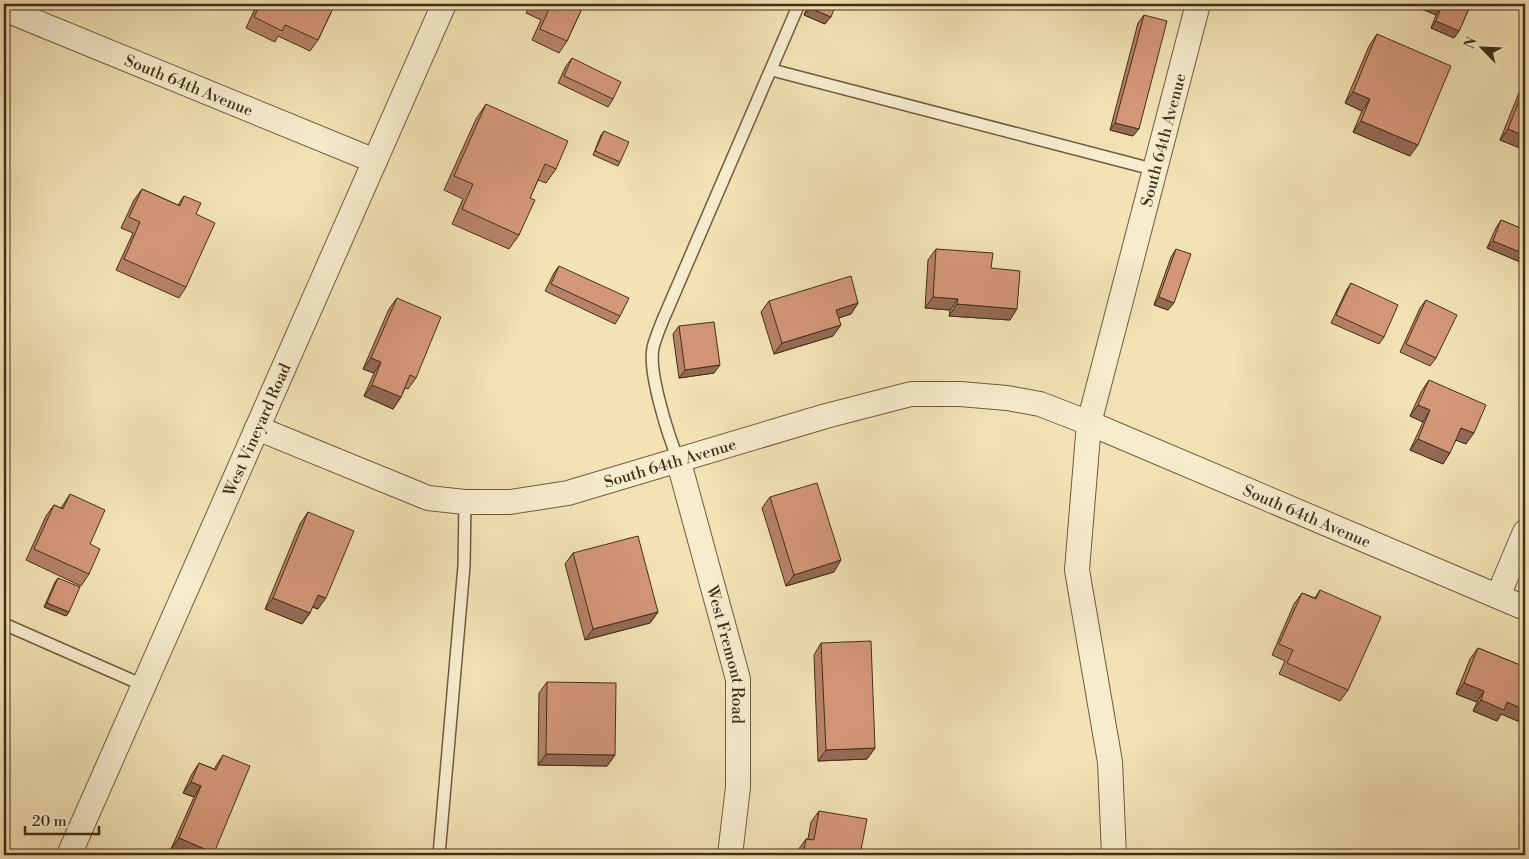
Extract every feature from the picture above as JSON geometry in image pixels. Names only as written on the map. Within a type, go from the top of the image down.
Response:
[{"type":"street","name":"West Vineyard Road","points":[[69,855],[444,4]]},
{"type":"street","name":"South 64th Avenue","points":[[1114,855],[1110,762],[1077,570],[1089,423],[1198,4]]},
{"type":"street","name":"South 64th Avenue","points":[[4,9],[375,161]]},
{"type":"street","name":"South 64th Avenue","points":[[257,428],[428,498],[465,502],[510,502],[568,493],[826,416],[911,394],[960,394],[1007,398],[1040,404],[1089,423],[1525,608]]},
{"type":"street","name":"West Fremont Road","points":[[678,459],[738,679],[738,786],[730,855]]},
{"type":"street","points":[[1498,596],[1525,532]]},
{"type":"lane","points":[[678,459],[666,426],[652,363],[653,348],[662,322],[799,4]]},
{"type":"lane","points":[[772,70],[1156,170]]},
{"type":"lane","points":[[439,855],[464,566],[465,502]]},
{"type":"lane","points":[[4,624],[145,686]]},
{"type":"building","points":[[260,4],[335,4],[318,40],[285,25],[282,31],[254,17]]},
{"type":"building","points":[[537,4],[584,4],[567,41],[540,29],[549,9]]},
{"type":"building","points":[[811,4],[836,4],[831,17],[810,8]]},
{"type":"building","points":[[1432,4],[1471,4],[1459,31],[1436,21],[1441,8]]},
{"type":"building","points":[[1144,15],[1167,21],[1139,129],[1115,123]]},
{"type":"building","points":[[1377,34],[1451,66],[1418,145],[1361,121],[1370,99],[1353,92]]},
{"type":"building","points":[[572,58],[621,82],[613,99],[564,76]]},
{"type":"building","points":[[1525,86],[1525,136],[1508,129]]},
{"type":"building","points":[[486,104],[568,141],[556,169],[545,164],[530,198],[535,200],[519,235],[462,209],[473,184],[454,176]]},
{"type":"building","points":[[604,131],[629,142],[620,162],[595,151]]},
{"type":"building","points":[[142,189],[180,206],[184,196],[201,203],[196,214],[215,223],[186,287],[124,259],[140,222],[129,217]]},
{"type":"building","points":[[1501,220],[1525,230],[1525,254],[1493,241]]},
{"type":"building","points":[[936,249],[993,253],[991,268],[1020,271],[1017,309],[957,304],[958,299],[933,297]]},
{"type":"building","points":[[1176,249],[1191,254],[1174,303],[1159,297]]},
{"type":"building","points":[[559,266],[629,298],[620,316],[551,284]]},
{"type":"building","points":[[851,276],[858,303],[836,310],[841,325],[782,343],[769,301]]},
{"type":"building","points":[[1351,283],[1398,305],[1384,337],[1336,315]]},
{"type":"building","points":[[397,298],[441,317],[416,378],[410,375],[401,397],[372,385],[381,362],[371,358]]},
{"type":"building","points":[[1426,300],[1457,315],[1436,358],[1406,344]]},
{"type":"building","points":[[714,322],[720,365],[685,370],[679,326]]},
{"type":"building","points":[[1429,380],[1486,405],[1474,433],[1461,428],[1450,453],[1418,439],[1430,410],[1418,405]]},
{"type":"building","points":[[817,483],[841,560],[794,575],[770,497]]},
{"type":"building","points":[[70,494],[105,510],[90,544],[100,549],[89,574],[34,549],[54,505],[63,509]]},
{"type":"building","points":[[308,512],[354,531],[326,598],[318,595],[310,613],[273,598]]},
{"type":"building","points":[[638,536],[658,612],[593,629],[573,553]]},
{"type":"building","points":[[58,578],[80,587],[69,612],[47,603]]},
{"type":"building","points":[[1320,590],[1381,617],[1348,690],[1287,663],[1293,650],[1279,644],[1302,593],[1316,599]]},
{"type":"building","points":[[871,641],[875,748],[826,750],[821,643]]},
{"type":"building","points":[[1478,648],[1525,667],[1525,710],[1507,702],[1504,710],[1481,700],[1484,691],[1464,683]]},
{"type":"building","points":[[4,677],[9,679],[4,692]]},
{"type":"building","points":[[547,682],[616,683],[615,755],[546,754]]},
{"type":"building","points":[[223,755],[250,766],[214,853],[179,838],[201,786],[191,782],[199,763],[216,770]]},
{"type":"building","points":[[819,811],[867,819],[860,855],[803,855],[806,839],[814,840]]}]
